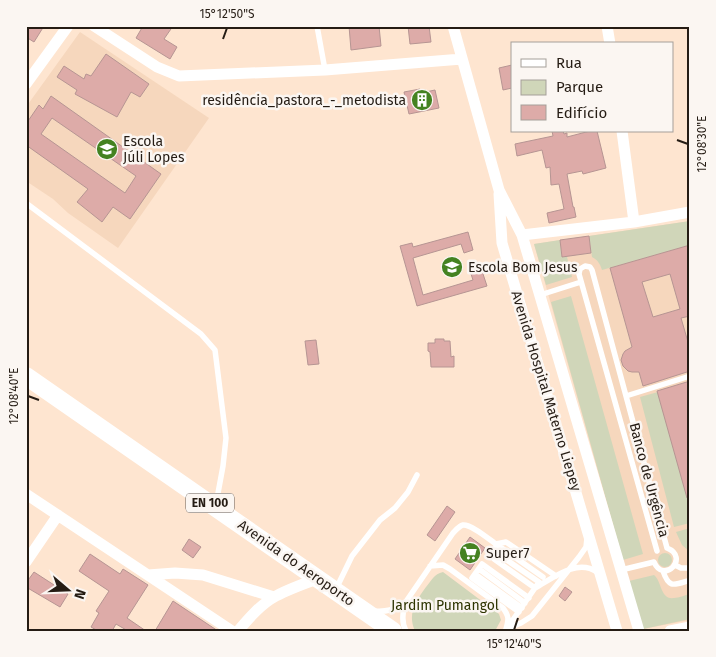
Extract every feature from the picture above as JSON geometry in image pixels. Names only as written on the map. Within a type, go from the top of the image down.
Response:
[{"type":"main road","name":"Avenida do Aeroporto","points":[[26,376],[393,631]]},
{"type":"street","points":[[26,84],[68,26]]},
{"type":"street","points":[[94,26],[157,67],[180,76],[325,70],[462,59]]},
{"type":"street","points":[[453,26],[499,190]]},
{"type":"street","points":[[607,26],[610,42]]},
{"type":"street","points":[[622,132],[634,222]]},
{"type":"street","name":"Avenida Hospital Materno Liepey","points":[[499,190],[522,235],[639,631]]},
{"type":"street","name":"Avenida Hospital Materno Liepey","points":[[499,190],[502,242],[618,631]]},
{"type":"street","points":[[522,235],[634,222],[690,212]]},
{"type":"street","points":[[26,494],[232,631]]},
{"type":"street","points":[[26,562],[58,515]]},
{"type":"street","points":[[601,575],[621,570]]},
{"type":"street","points":[[148,575],[175,573],[203,575],[274,596]]},
{"type":"street","points":[[238,631],[250,616],[274,596],[317,579]]},
{"type":"street","points":[[670,631],[690,627]]},
{"type":"lane","points":[[317,26],[325,70]]},
{"type":"lane","points":[[26,203],[201,334],[215,350],[226,438],[215,507]]},
{"type":"lane","name":"Banco de Urgência","points":[[581,282],[580,269],[584,266],[590,267],[667,548],[675,554],[675,565]]},
{"type":"lane","points":[[540,295],[581,282],[657,551],[654,562],[657,568],[663,571],[670,570],[675,565],[681,568],[690,568]]},
{"type":"lane","points":[[626,396],[690,376]]},
{"type":"lane","points":[[335,591],[352,556],[380,520],[395,508],[408,492],[417,475]]},
{"type":"lane","points":[[406,631],[403,626],[402,616],[405,602],[453,533],[463,525],[469,526],[544,576]]},
{"type":"lane","points":[[506,630],[532,616],[586,547],[588,531]]},
{"type":"lane","points":[[496,544],[506,542],[556,576]]},
{"type":"lane","points":[[496,544],[494,559],[535,588]]},
{"type":"lane","points":[[657,551],[667,548]]},
{"type":"lane","points":[[496,552],[540,582]]},
{"type":"lane","points":[[621,570],[654,562]]},
{"type":"lane","points":[[430,566],[443,565],[450,569],[503,608],[508,615],[506,630]]},
{"type":"lane","points":[[535,588],[569,569],[592,568],[601,575]]},
{"type":"lane","points":[[462,577],[477,571]]},
{"type":"lane","points":[[477,571],[524,605]]},
{"type":"lane","points":[[477,571],[524,605]]},
{"type":"lane","points":[[506,630],[548,571]]},
{"type":"lane","points":[[663,571],[666,581],[670,584],[690,580]]},
{"type":"lane","points":[[362,610],[383,612],[394,609],[405,602]]},
{"type":"shaded area","name":"Escola Júli Lopes","points":[[80,32],[209,118],[118,248],[26,181],[26,107]]},
{"type":"shaded area","points":[[690,221],[690,620],[643,629],[534,244]]},
{"type":"green space","points":[[690,221],[690,245],[602,270],[596,259],[592,257],[589,236]]},
{"type":"green space","points":[[560,240],[562,257],[567,257],[572,277],[546,285],[534,244]]},
{"type":"green space","points":[[571,296],[643,554],[623,560],[551,302]]},
{"type":"green space","points":[[658,392],[690,506],[690,523],[674,527],[640,397]]},
{"type":"green space","points":[[690,528],[690,552],[682,545],[676,532]]},
{"type":"green space","points":[[662,553],[668,553],[672,560],[668,567],[662,567],[658,563],[658,557]]},
{"type":"green space","name":"Jardim Pumangol","points":[[443,572],[499,614],[501,620],[495,631],[415,631],[412,613],[416,603],[433,578]]},
{"type":"green space","points":[[654,575],[669,598],[690,594],[690,619],[643,629],[629,581]]},
{"type":"building","points":[[26,26],[44,26],[34,42],[26,37]]},
{"type":"building","points":[[143,26],[173,26],[164,39],[177,47],[170,59],[136,38]]},
{"type":"building","points":[[349,26],[379,26],[381,46],[351,50]]},
{"type":"building","points":[[408,26],[429,26],[431,42],[410,44]]},
{"type":"building","points":[[106,54],[149,84],[140,97],[131,92],[117,117],[75,94],[77,90],[57,77],[64,66],[84,79],[86,74],[91,76]]},
{"type":"building","points":[[511,65],[511,88],[503,90],[499,68]]},
{"type":"building","name":"residência_pastora_-_metodista","points":[[420,89],[421,93],[435,90],[439,108],[409,114],[404,92]]},
{"type":"building","points":[[51,96],[161,174],[130,219],[113,207],[102,222],[77,202],[88,189],[26,145],[26,124],[39,105],[43,109]],"holes":[[[52,118],[136,176],[125,193],[41,134]]]},
{"type":"building","points":[[552,132],[567,133],[567,137],[586,132],[597,132],[606,168],[583,174],[582,171],[567,174],[576,217],[549,223],[547,213],[564,209],[559,184],[551,185],[550,167],[546,168],[542,150],[517,156],[515,144],[553,136]]},
{"type":"building","name":"Escola Bom Jesus","points":[[468,232],[473,250],[464,253],[461,244],[413,258],[423,295],[473,280],[469,268],[480,265],[487,286],[417,306],[400,246],[412,243],[413,247]]},
{"type":"building","points":[[589,236],[591,253],[562,257],[560,240]]},
{"type":"building","points":[[690,245],[690,316],[681,318],[690,349],[690,371],[643,386],[639,372],[628,371],[623,366],[621,360],[623,354],[632,347],[610,268]],"holes":[[[670,274],[680,309],[653,317],[642,282]]]},
{"type":"building","points":[[435,339],[450,341],[451,357],[454,356],[454,367],[431,367],[428,343],[435,343]]},
{"type":"building","points":[[316,340],[319,364],[308,365],[305,341]]},
{"type":"building","points":[[690,381],[690,497],[687,498],[657,391]]},
{"type":"building","points":[[447,506],[455,512],[435,541],[427,535]]},
{"type":"building","name":"Super7","points":[[470,537],[485,548],[470,570],[455,559]]},
{"type":"building","points":[[189,539],[201,547],[193,558],[182,550]]},
{"type":"building","points":[[90,554],[120,574],[123,569],[148,585],[127,618],[146,631],[128,631],[116,624],[112,631],[98,631],[91,627],[99,613],[96,611],[109,591],[79,571]]},
{"type":"building","points":[[34,572],[68,594],[60,607],[26,587],[26,583]]},
{"type":"building","points":[[565,587],[572,592],[565,601],[559,596]]},
{"type":"building","points":[[173,601],[218,631],[155,631]]},
{"type":"place","name":"residência_pastora_-_metodista","points":[[422,100]]},
{"type":"place","name":"Escola Júli Lopes","points":[[107,149]]},
{"type":"place","name":"Escola Bom Jesus","points":[[452,267]]},
{"type":"place","name":"Super7","points":[[470,553]]}]
